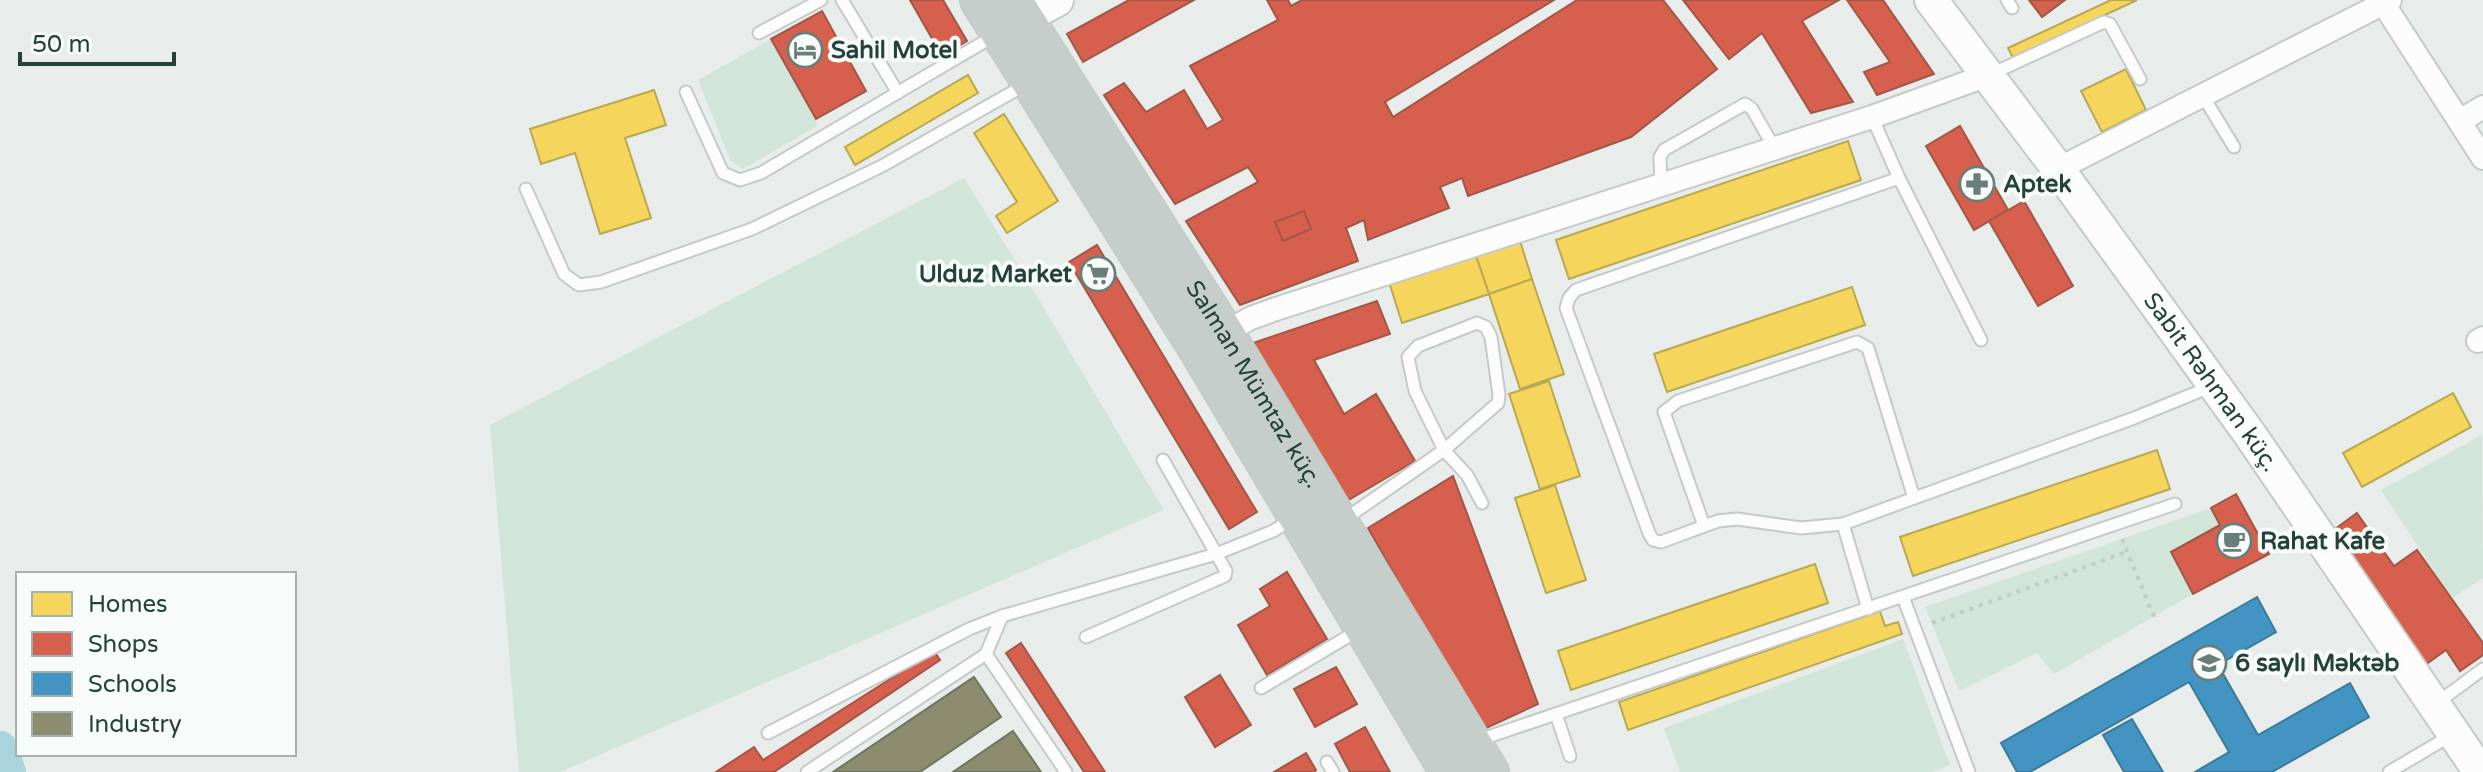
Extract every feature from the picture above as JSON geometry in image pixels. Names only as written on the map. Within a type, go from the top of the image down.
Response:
[{"type":"highway","points":[[980,0],[1012,17],[1031,81],[1198,348],[1320,514],[1361,603],[1470,762]]},
{"type":"highway","name":"Salman Mümtaz küç.","points":[[1012,17],[1224,333],[1320,514]]},
{"type":"main road","points":[[1012,17],[1057,0]]},
{"type":"main road","name":"Sabit Rəhman küç.","points":[[1931,0],[2214,385],[2480,772]]},
{"type":"street","points":[[2058,169],[2385,1],[2483,158]]},
{"type":"street","points":[[1224,333],[1276,309],[1775,149],[1988,75]]},
{"type":"street","points":[[2460,121],[2483,107]]},
{"type":"lane","points":[[759,33],[821,0]]},
{"type":"lane","points":[[842,0],[898,93]]},
{"type":"lane","points":[[686,92],[723,173],[740,180],[761,173],[898,93],[1012,17]]},
{"type":"lane","points":[[1988,75],[2104,22],[2110,24],[2140,79]]},
{"type":"lane","points":[[526,189],[564,274],[579,285],[601,282],[752,229],[882,166],[1031,81]]},
{"type":"lane","points":[[2203,96],[2234,147]]},
{"type":"lane","points":[[1661,185],[1660,157],[1664,150],[1745,104],[1752,109],[1775,149]]},
{"type":"lane","points":[[1872,117],[1899,178],[1981,340]]},
{"type":"lane","points":[[1899,178],[1576,290],[1569,298],[1566,308],[1653,540],[1661,542],[1718,521],[1737,519],[1801,528],[1843,524],[2134,418],[2214,385]]},
{"type":"lane","points":[[768,733],[969,629],[1002,616],[1216,554],[1320,514],[1444,450],[1498,403],[1491,337],[1486,327],[1477,323],[1418,346],[1408,357],[1415,391],[1444,450],[1467,475],[1482,503]]},
{"type":"lane","points":[[1704,526],[1664,412],[1678,401],[1857,342],[1868,348],[1914,498]]},
{"type":"lane","points":[[1086,637],[1225,576],[1226,571],[1163,460]]},
{"type":"lane","points":[[1470,762],[1556,714],[2175,504]]},
{"type":"lane","points":[[1843,524],[1868,609]]},
{"type":"lane","points":[[1903,597],[1969,772]]},
{"type":"lane","points":[[1261,688],[1361,603]]},
{"type":"lane","points":[[807,772],[986,654],[1002,616]]},
{"type":"lane","points":[[986,654],[1066,772]]},
{"type":"lane","points":[[2433,706],[2483,669]]},
{"type":"lane","points":[[1556,714],[1570,756]]},
{"type":"lane","points":[[2389,772],[2453,734]]},
{"type":"path","points":[[2122,539],[2154,617]]},
{"type":"path","points":[[1932,623],[2126,552]]},
{"type":"green space","points":[[771,39],[817,126],[743,169],[730,160],[698,80]]},
{"type":"green space","points":[[964,178],[1164,510],[560,772],[519,772],[490,425]]},
{"type":"green space","points":[[2482,435],[2483,578],[2452,598],[2381,490]]},
{"type":"green space","points":[[2211,508],[2220,525],[2171,552],[2193,594],[2054,674],[2037,653],[1959,691],[1925,607]]},
{"type":"green space","points":[[1903,639],[1950,765],[1932,772],[1680,772],[1664,728]]},
{"type":"building: Homes","points":[[2111,0],[2137,0],[2013,58],[2008,48]]},
{"type":"building: Homes","points":[[2126,69],[2146,110],[2102,132],[2081,91]]},
{"type":"building: Homes","points":[[968,75],[978,93],[855,165],[845,147]]},
{"type":"building: Homes","points":[[654,90],[666,125],[625,138],[651,218],[600,234],[575,153],[541,164],[530,129]]},
{"type":"building: Homes","points":[[1004,114],[1058,201],[1007,233],[996,216],[1017,202],[974,133]]},
{"type":"building: Homes","points":[[1848,141],[1861,180],[1569,279],[1556,240]]},
{"type":"building: Homes","points":[[1519,238],[1532,279],[1489,294],[1475,253]]},
{"type":"building: Homes","points":[[1475,253],[1489,294],[1402,323],[1389,282]]},
{"type":"building: Homes","points":[[1532,279],[1564,374],[1520,389],[1489,294]]},
{"type":"building: Homes","points":[[1852,287],[1865,325],[1667,392],[1654,354]]},
{"type":"building: Homes","points":[[1549,381],[1580,476],[1540,489],[1509,394]]},
{"type":"building: Homes","points":[[2453,393],[2471,427],[2362,487],[2343,453]]},
{"type":"building: Homes","points":[[2157,450],[2170,489],[1913,576],[1900,537]]},
{"type":"building: Homes","points":[[1555,485],[1586,580],[1546,593],[1515,498]]},
{"type":"building: Homes","points":[[1815,564],[1828,603],[1571,690],[1558,651]]},
{"type":"building: Homes","points":[[1880,611],[1885,626],[1898,622],[1902,634],[1628,730],[1619,702]]},
{"type":"building: Shops","points":[[910,0],[943,0],[967,41],[942,56]]},
{"type":"building: Shops","points":[[1129,0],[1194,0],[1083,62],[1067,34]]},
{"type":"building: Shops","points":[[1267,0],[1288,0],[1291,6],[1302,0],[1554,0],[1385,102],[1393,117],[1577,0],[1663,0],[1717,69],[1631,137],[1468,196],[1462,178],[1440,187],[1449,208],[1368,240],[1364,220],[1346,228],[1358,261],[1240,305],[1186,221],[1258,182],[1248,167],[1175,204],[1104,95],[1124,83],[1146,112],[1184,90],[1207,129],[1223,120],[1190,66],[1278,20]]},
{"type":"building: Shops","points":[[1683,0],[1839,0],[1802,21],[1853,102],[1811,113],[1762,33],[1729,59]]},
{"type":"building: Shops","points":[[1847,0],[1883,0],[1934,74],[1877,95],[1864,72],[1890,62]]},
{"type":"building: Shops","points":[[2029,0],[2065,0],[2042,17]]},
{"type":"building: Shops","points":[[822,11],[866,91],[816,119],[771,39]]},
{"type":"building: Shops","points":[[1960,126],[2008,210],[1974,230],[1926,146]]},
{"type":"building: Shops","points":[[2024,201],[2073,286],[2038,306],[1989,221]]},
{"type":"building: Shops","points":[[1304,211],[1311,229],[1283,241],[1275,222]]},
{"type":"building: Shops","points":[[1097,245],[1257,512],[1229,529],[1069,262]]},
{"type":"building: Shops","points":[[1377,301],[1390,334],[1314,360],[1344,414],[1376,394],[1415,461],[1347,501],[1253,343]]},
{"type":"building: Shops","points":[[1453,476],[1538,704],[1482,730],[1368,528]]},
{"type":"building: Shops","points":[[2236,494],[2269,554],[2193,594],[2171,552],[2220,525],[2211,508]]},
{"type":"building: Shops","points":[[2357,513],[2394,566],[2417,550],[2483,643],[2483,655],[2460,671],[2446,650],[2425,665],[2331,532]]},
{"type":"building: Shops","points":[[1287,572],[1327,639],[1267,675],[1238,625],[1270,606],[1260,589]]},
{"type":"building: Shops","points":[[1021,643],[1105,772],[1084,772],[1006,653]]},
{"type":"building: Shops","points":[[934,651],[940,660],[774,772],[716,772],[754,747],[763,760]]},
{"type":"building: Shops","points":[[1336,667],[1357,704],[1315,727],[1294,689]]},
{"type":"building: Shops","points":[[1220,675],[1251,725],[1215,747],[1185,697]]},
{"type":"building: Shops","points":[[1365,727],[1390,772],[1350,772],[1335,744]]},
{"type":"building: Shops","points":[[1306,753],[1316,770],[1314,772],[1274,772]]},
{"type":"building: Schools","points":[[2257,597],[2276,632],[2218,665],[2258,735],[2350,683],[2369,717],[2272,772],[2195,772],[2229,752],[2189,682],[2030,772],[2017,772],[2001,743]]},
{"type":"building: Schools","points":[[2132,719],[2163,772],[2124,772],[2103,735]]},
{"type":"building: Industry","points":[[974,677],[1001,717],[920,772],[833,772]]},
{"type":"building: Industry","points":[[1013,731],[1041,772],[953,772]]},
{"type":"waterway","points":[[0,749],[8,772]]},
{"type":"place","name":"Sahil Motel","points":[[805,50]]},
{"type":"place","name":"Aptek","points":[[1977,184]]},
{"type":"place","name":"Ulduz Market","points":[[1098,274]]},
{"type":"place","name":"Rahat Kafe","points":[[2234,541]]},
{"type":"place","name":"6 saylı Məktəb","points":[[2209,663]]}]
